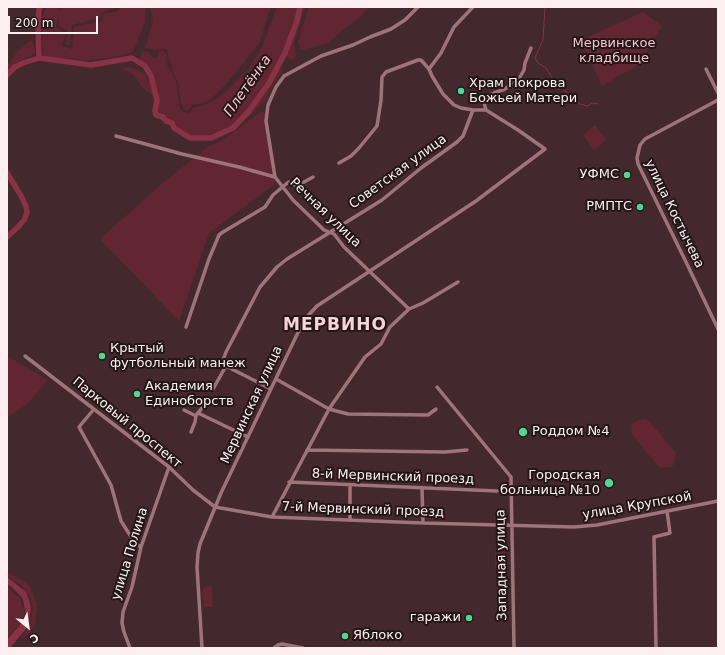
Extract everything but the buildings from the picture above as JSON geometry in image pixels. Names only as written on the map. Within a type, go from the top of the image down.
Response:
[{"type":"street","name":"Речная улица","points":[[409,309],[344,247],[334,234],[324,230],[293,200],[275,177],[266,121],[268,105],[276,88],[284,76],[321,56],[354,46],[370,37],[391,29],[405,20],[418,7]]},
{"type":"street","points":[[429,69],[440,53],[454,27],[473,7]]},
{"type":"street","points":[[339,163],[351,156],[378,126],[382,100],[382,77],[386,72],[421,60],[429,69],[439,88],[449,100],[461,108],[486,110],[483,99],[504,89],[520,77],[524,70],[531,48]]},
{"type":"street","points":[[706,69],[718,92]]},
{"type":"street","name":"улица Костычева","points":[[718,100],[645,139],[640,146],[636,158],[718,329]]},
{"type":"street","name":"Советская улица","points":[[213,389],[226,366],[223,360],[226,352],[260,287],[277,267],[329,232],[382,200],[421,168],[457,142],[463,136],[473,110]]},
{"type":"street","name":"Мервинская улица","points":[[202,648],[198,571],[198,553],[200,544],[221,493],[300,326],[308,314],[317,306],[476,201],[545,149],[486,110]]},
{"type":"street","points":[[116,136],[275,177]]},
{"type":"street","points":[[186,327],[209,259],[219,236],[223,232],[266,207],[274,195],[288,182],[297,186],[313,177]]},
{"type":"street","points":[[272,517],[289,482],[329,409],[365,357],[381,344],[390,327],[409,309],[423,303],[458,282]]},
{"type":"street","name":"Парковый проспект","points":[[25,356],[169,467],[193,490],[215,507]]},
{"type":"street","points":[[226,366],[271,389]]},
{"type":"street","points":[[276,379],[329,409],[348,414],[428,415],[436,409]]},
{"type":"street","name":"Западная улица","points":[[437,387],[511,477],[514,648]]},
{"type":"street","points":[[191,432],[197,414],[208,401]]},
{"type":"street","points":[[94,409],[79,427],[111,485],[121,521],[135,543],[141,547]]},
{"type":"street","points":[[184,410],[197,414],[248,437]]},
{"type":"street","points":[[307,450],[445,452],[467,450]]},
{"type":"street","name":"улица Полина","points":[[130,648],[124,632],[122,618],[132,587],[141,547],[169,467]]},
{"type":"street","name":"8-й Мервинский проезд","points":[[289,482],[350,486],[497,491]]},
{"type":"street","points":[[350,486],[350,519]]},
{"type":"street","points":[[422,488],[423,523]]},
{"type":"street","name":"улица Крупской","points":[[511,526],[590,526],[718,501]]},
{"type":"street","name":"7-й Мервинский проезд","points":[[215,507],[272,517],[511,526]]},
{"type":"street","points":[[656,648],[654,537],[670,533],[667,511]]},
{"type":"street","points":[[274,648],[282,644],[303,648]]},
{"type":"green space","points":[[46,7],[61,7],[59,11],[64,7],[117,7],[101,13],[99,18],[72,25],[70,46],[65,44],[68,31],[59,26],[58,15],[56,27],[65,34],[61,46],[72,49],[74,27],[101,21],[104,14],[118,11],[122,7],[146,7],[145,22],[133,52],[110,58],[86,60],[43,56],[42,17]]},
{"type":"green space","points":[[150,7],[271,7],[259,44],[226,84],[209,101],[192,105],[188,111],[184,110],[181,104],[178,82],[172,70],[170,58],[166,49],[158,50],[145,48],[153,21]]},
{"type":"green space","points":[[277,7],[305,7],[294,43],[296,56],[293,60],[286,57],[282,64],[282,72],[272,86],[265,101],[243,122],[238,123],[233,128],[211,138],[200,139],[190,138],[174,128],[172,123],[166,121],[163,117],[156,115],[155,111],[157,100],[151,76],[145,66],[138,61],[141,57],[141,52],[147,51],[153,58],[157,58],[159,52],[162,50],[167,54],[166,63],[176,81],[179,106],[183,112],[189,113],[193,108],[207,104],[226,92],[248,69],[262,47]]},
{"type":"green space","points":[[309,7],[369,7],[363,14],[326,44],[301,50],[298,42]]},
{"type":"green space","name":"Мервинское кладбище","points":[[643,12],[662,26],[638,65],[602,86],[581,40]]},
{"type":"green space","points":[[31,40],[34,46],[35,54],[19,61],[7,71],[7,66],[17,52]]},
{"type":"green space","points":[[130,67],[139,70],[146,75],[154,94],[153,96],[143,88],[133,74],[121,69]]},
{"type":"green space","points":[[261,112],[265,114],[275,182],[274,185],[209,233],[179,321],[100,239],[164,182],[209,146],[220,142]]},
{"type":"green space","points":[[595,125],[606,140],[594,150],[583,135]]},
{"type":"green space","points":[[7,356],[48,380],[27,404],[7,418]]},
{"type":"green space","points":[[644,419],[649,421],[676,453],[674,464],[671,467],[660,468],[633,436],[631,429],[633,424]]},
{"type":"green space","points":[[505,552],[506,572],[503,573],[495,566],[495,553]]},
{"type":"green space","points":[[7,572],[24,581],[30,587],[37,604],[35,624],[29,634],[20,640],[27,629],[33,609],[30,597],[21,585],[7,576]]},
{"type":"green space","points":[[497,580],[506,580],[508,604],[498,604]]},
{"type":"green space","points":[[211,586],[213,607],[204,607],[202,592],[204,587]]},
{"type":"green space","points":[[7,587],[20,598],[24,616],[7,639]]},
{"type":"shaded area","points":[[7,577],[26,592],[31,609],[26,629],[10,648],[7,648],[7,640],[26,615],[23,599],[7,584]]},
{"type":"waterway","points":[[39,58],[38,26],[40,7]]},
{"type":"waterway","name":"Плетёнка","points":[[7,75],[15,67],[39,58],[91,65],[132,58],[145,66],[151,76],[157,100],[155,111],[156,115],[163,117],[166,121],[172,123],[174,128],[190,138],[211,138],[233,128],[249,111],[269,83],[285,53],[297,21],[300,7]]},
{"type":"waterway","points":[[545,7],[543,40],[535,58],[538,63],[546,68],[559,89],[562,88],[580,104],[588,106],[592,103],[598,104]]},
{"type":"waterway","points":[[7,173],[20,194],[26,206],[27,213],[24,220],[7,237]]},
{"type":"place","name":"Храм Покрова Божьей Матери","points":[[461,91]]},
{"type":"place","name":"УФМС","points":[[627,175]]},
{"type":"place","name":"РМПТС","points":[[640,207]]},
{"type":"place","name":"Крытый футбольный манеж","points":[[102,356]]},
{"type":"place","name":"Академия Единоборств","points":[[137,394]]},
{"type":"place","name":"Роддом №4","points":[[523,432]]},
{"type":"place","name":"Городская больница №10","points":[[609,483]]},
{"type":"place","name":"гаражи","points":[[469,618]]},
{"type":"place","name":"Яблоко","points":[[345,636]]},
{"type":"district","name":"МЕРВИНО","points":[[335,326]]}]
